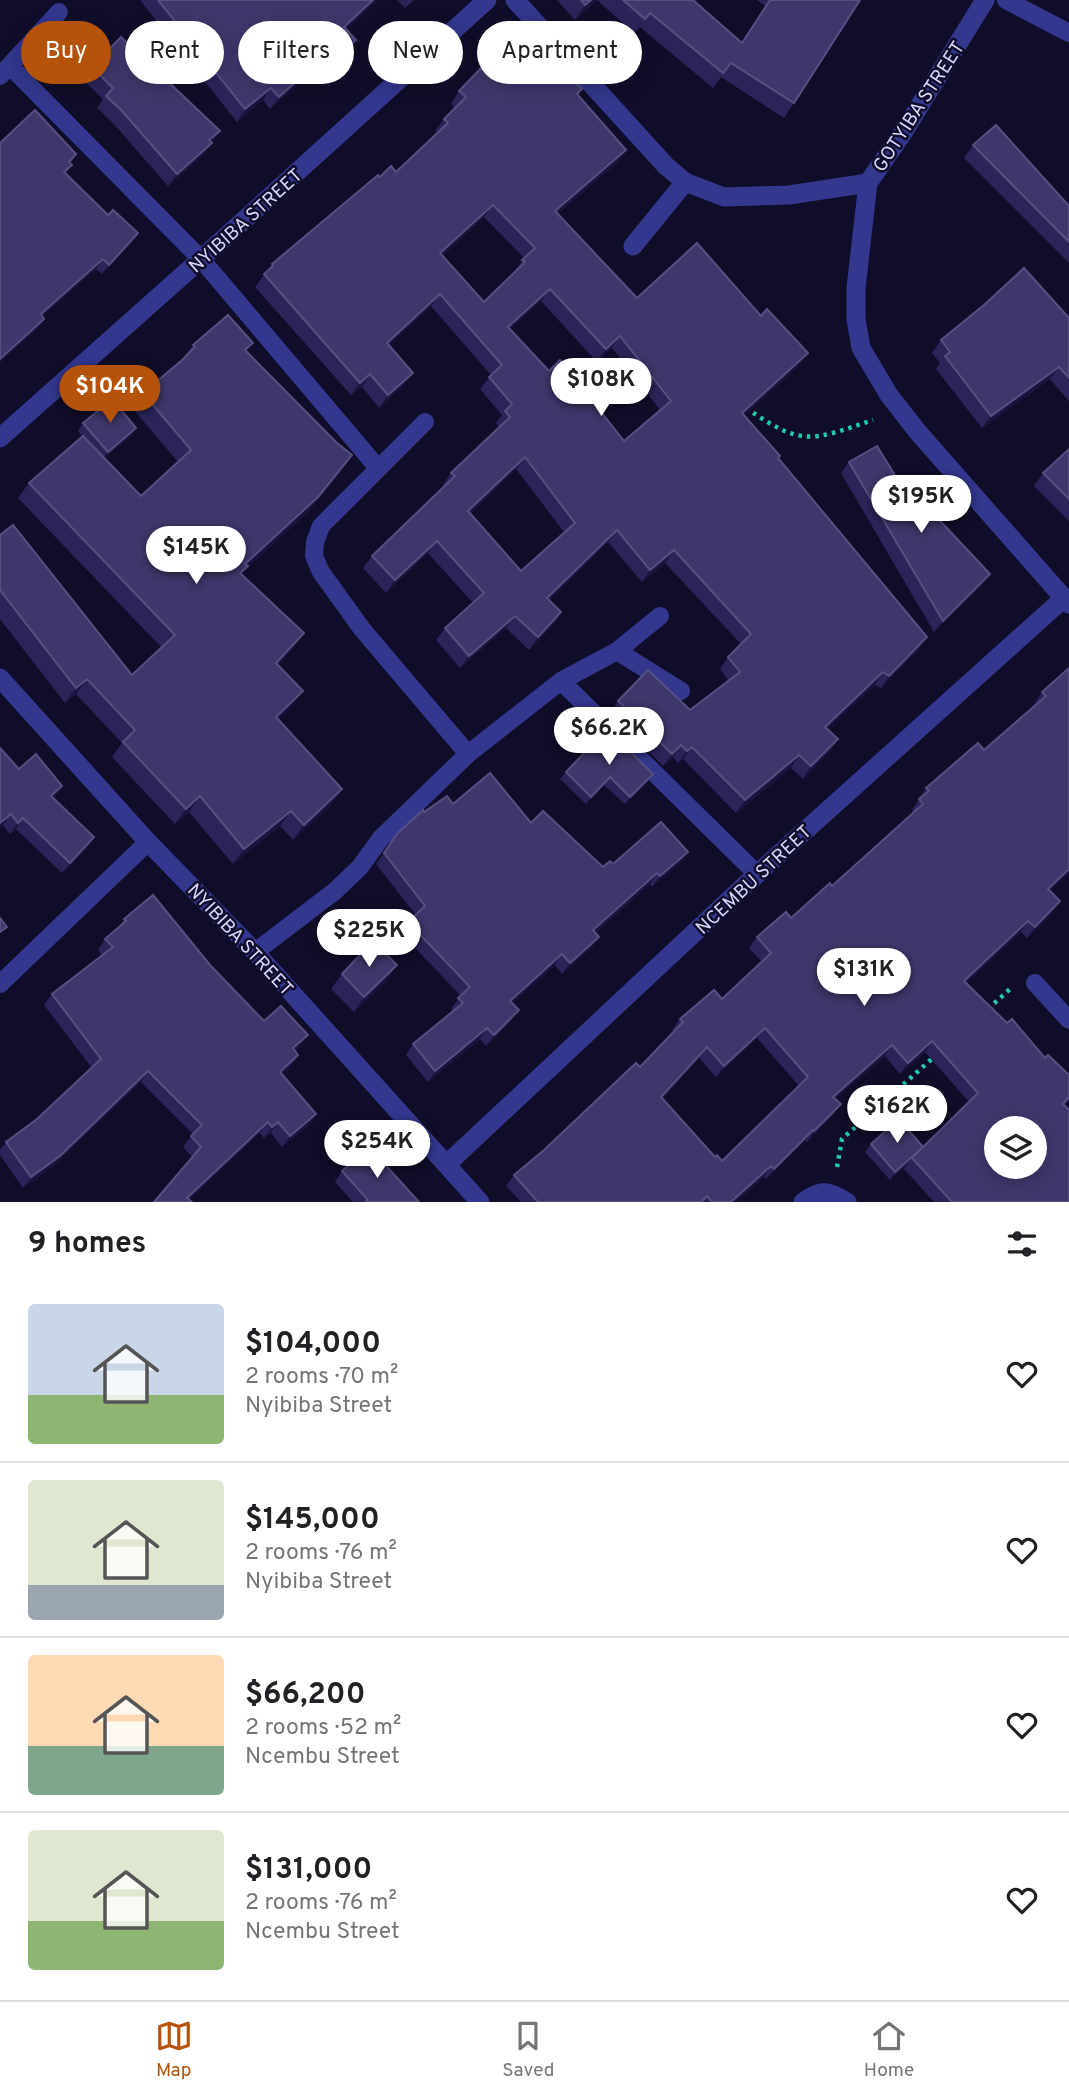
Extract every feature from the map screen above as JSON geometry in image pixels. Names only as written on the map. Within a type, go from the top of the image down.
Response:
[{"type":"street","name":"NYIBIBA STREET","points":[[0,438],[487,0]]},
{"type":"street","points":[[515,0],[666,166],[685,182],[724,197],[789,195],[868,183]]},
{"type":"street","name":"GOTYIBA STREET","points":[[985,0],[904,131],[868,183],[856,288],[856,319],[861,348],[901,411],[1066,601]]},
{"type":"street","points":[[633,246],[685,182]]},
{"type":"street","name":"NCEMBU STREET","points":[[447,1164],[757,874],[1066,601]]},
{"type":"street","name":"NYIBIBA STREET","points":[[0,678],[148,842],[255,952],[480,1202]]},
{"type":"street","points":[[803,1202],[818,1193],[839,1197]]},
{"type":"lane","points":[[1006,0],[1069,33]]},
{"type":"lane","points":[[59,12],[5,71],[201,260],[378,468]]},
{"type":"lane","points":[[425,422],[321,526],[315,542],[314,556],[321,572],[345,608],[468,754]]},
{"type":"lane","points":[[255,952],[335,891],[359,867],[381,838],[468,754],[561,681],[617,651],[660,616]]},
{"type":"lane","points":[[617,651],[681,691]]},
{"type":"lane","points":[[561,681],[757,874]]},
{"type":"lane","points":[[0,985],[148,842]]},
{"type":"lane","points":[[1035,983],[1069,1020]]},
{"type":"path","points":[[743,406],[775,428],[801,437],[824,436],[901,411]]},
{"type":"path","points":[[982,1014],[1012,987],[1035,983]]},
{"type":"path","points":[[839,1197],[842,1139],[942,1050]]},
{"type":"building","points":[[158,0],[373,0],[350,21],[238,21],[238,84],[293,84],[279,97],[271,88],[245,109],[224,83],[224,21],[175,21]]},
{"type":"building","points":[[623,0],[693,0],[742,43],[770,0],[860,0],[794,103],[731,63],[723,73],[650,13],[645,19]]},
{"type":"building","points":[[121,37],[125,41],[125,84],[170,84],[220,131],[209,140],[212,143],[177,174],[106,96],[113,88],[109,84],[111,47]]},
{"type":"building","points":[[477,72],[477,84],[577,84],[582,89],[577,94],[626,150],[555,211],[637,298],[697,243],[761,316],[767,309],[808,353],[742,413],[927,637],[889,676],[883,672],[825,727],[838,739],[811,766],[799,755],[745,800],[692,747],[687,751],[681,745],[672,754],[618,701],[648,670],[690,710],[740,672],[728,657],[751,634],[674,550],[650,570],[617,530],[547,598],[561,612],[538,637],[515,616],[469,656],[445,628],[484,593],[437,541],[395,580],[372,556],[455,476],[451,473],[510,417],[505,411],[512,404],[489,377],[502,365],[440,294],[387,343],[413,373],[388,395],[370,374],[360,383],[264,274],[272,264],[378,175],[380,177],[391,166],[396,172],[448,123],[444,119],[466,97],[459,91]],"holes":[[[493,205],[535,248],[522,260],[525,262],[484,302],[440,253]],[[550,289],[606,349],[620,336],[671,401],[624,441],[560,360],[549,371],[508,327]],[[525,457],[575,523],[521,571],[468,511]]]},
{"type":"building","points":[[35,110],[76,154],[69,162],[72,165],[64,172],[108,215],[113,210],[138,233],[109,265],[103,259],[41,314],[44,319],[0,359],[0,143]]},
{"type":"building","points":[[996,125],[1069,206],[1069,242],[973,145]]},
{"type":"building","points":[[1024,268],[1069,318],[1069,378],[1059,367],[991,416],[945,356],[950,352],[941,340]]},
{"type":"building","points":[[228,315],[253,343],[245,350],[352,455],[318,497],[245,564],[248,566],[240,573],[304,633],[276,663],[303,691],[276,717],[342,789],[304,825],[291,811],[244,849],[200,796],[186,809],[123,742],[135,730],[87,679],[76,688],[0,590],[0,535],[13,525],[132,675],[175,635],[29,483],[83,436],[141,496],[191,450],[143,393],[181,361],[195,347],[193,345]]},
{"type":"building","points":[[112,399],[136,428],[108,452],[83,423]]},
{"type":"building","points":[[877,446],[901,485],[908,479],[932,507],[929,509],[990,574],[943,621],[849,462]]},
{"type":"building","points":[[1069,449],[1069,499],[1043,473]]},
{"type":"building","points":[[1069,668],[1069,869],[1048,889],[1060,901],[1035,927],[1028,921],[964,981],[1007,1023],[1012,1019],[1045,1058],[1048,1055],[1069,1075],[1069,1097],[1063,1104],[1069,1110],[1069,1202],[952,1202],[912,1158],[978,1093],[932,1041],[908,1063],[892,1045],[833,1097],[841,1104],[814,1131],[774,1169],[771,1166],[731,1202],[712,1202],[707,1196],[701,1202],[538,1202],[514,1175],[636,1063],[640,1067],[683,1022],[680,1019],[714,990],[722,999],[771,953],[757,937],[786,912],[791,918],[830,883],[832,886],[923,804],[919,799],[929,791],[926,788],[978,743],[984,750],[1046,696],[1042,692]],"holes":[[[765,1028],[808,1077],[722,1161],[717,1155],[715,1157],[661,1097],[707,1047],[724,1066]]]},
{"type":"building","points":[[607,729],[653,774],[630,797],[610,777],[591,797],[566,772]]},
{"type":"building","points":[[0,748],[19,769],[36,754],[62,786],[51,796],[94,837],[70,863],[23,818],[18,823],[11,814],[0,823]]},
{"type":"building","points":[[490,773],[531,823],[543,811],[603,867],[610,861],[613,864],[661,822],[688,852],[660,876],[657,873],[593,930],[599,937],[570,963],[562,954],[510,1001],[519,1010],[494,1035],[487,1028],[435,1071],[413,1044],[463,1003],[458,998],[470,987],[408,922],[425,906],[384,853],[397,834],[423,810],[424,812],[447,796],[453,804]]},
{"type":"building","points":[[153,895],[210,965],[264,1021],[281,1006],[308,1035],[293,1048],[298,1055],[280,1072],[316,1114],[290,1136],[278,1122],[272,1127],[268,1122],[187,1198],[192,1202],[154,1202],[201,1147],[191,1136],[202,1125],[148,1071],[60,1156],[31,1177],[6,1142],[37,1119],[101,1059],[52,994],[113,947],[105,939]]},
{"type":"building","points":[[0,918],[7,927],[0,932]]},
{"type":"building","points":[[373,941],[397,965],[364,997],[342,974]]},
{"type":"building","points":[[899,1119],[923,1147],[895,1172],[871,1144]]},
{"type":"building","points":[[369,1147],[419,1202],[365,1202],[368,1200],[342,1171]]}]
